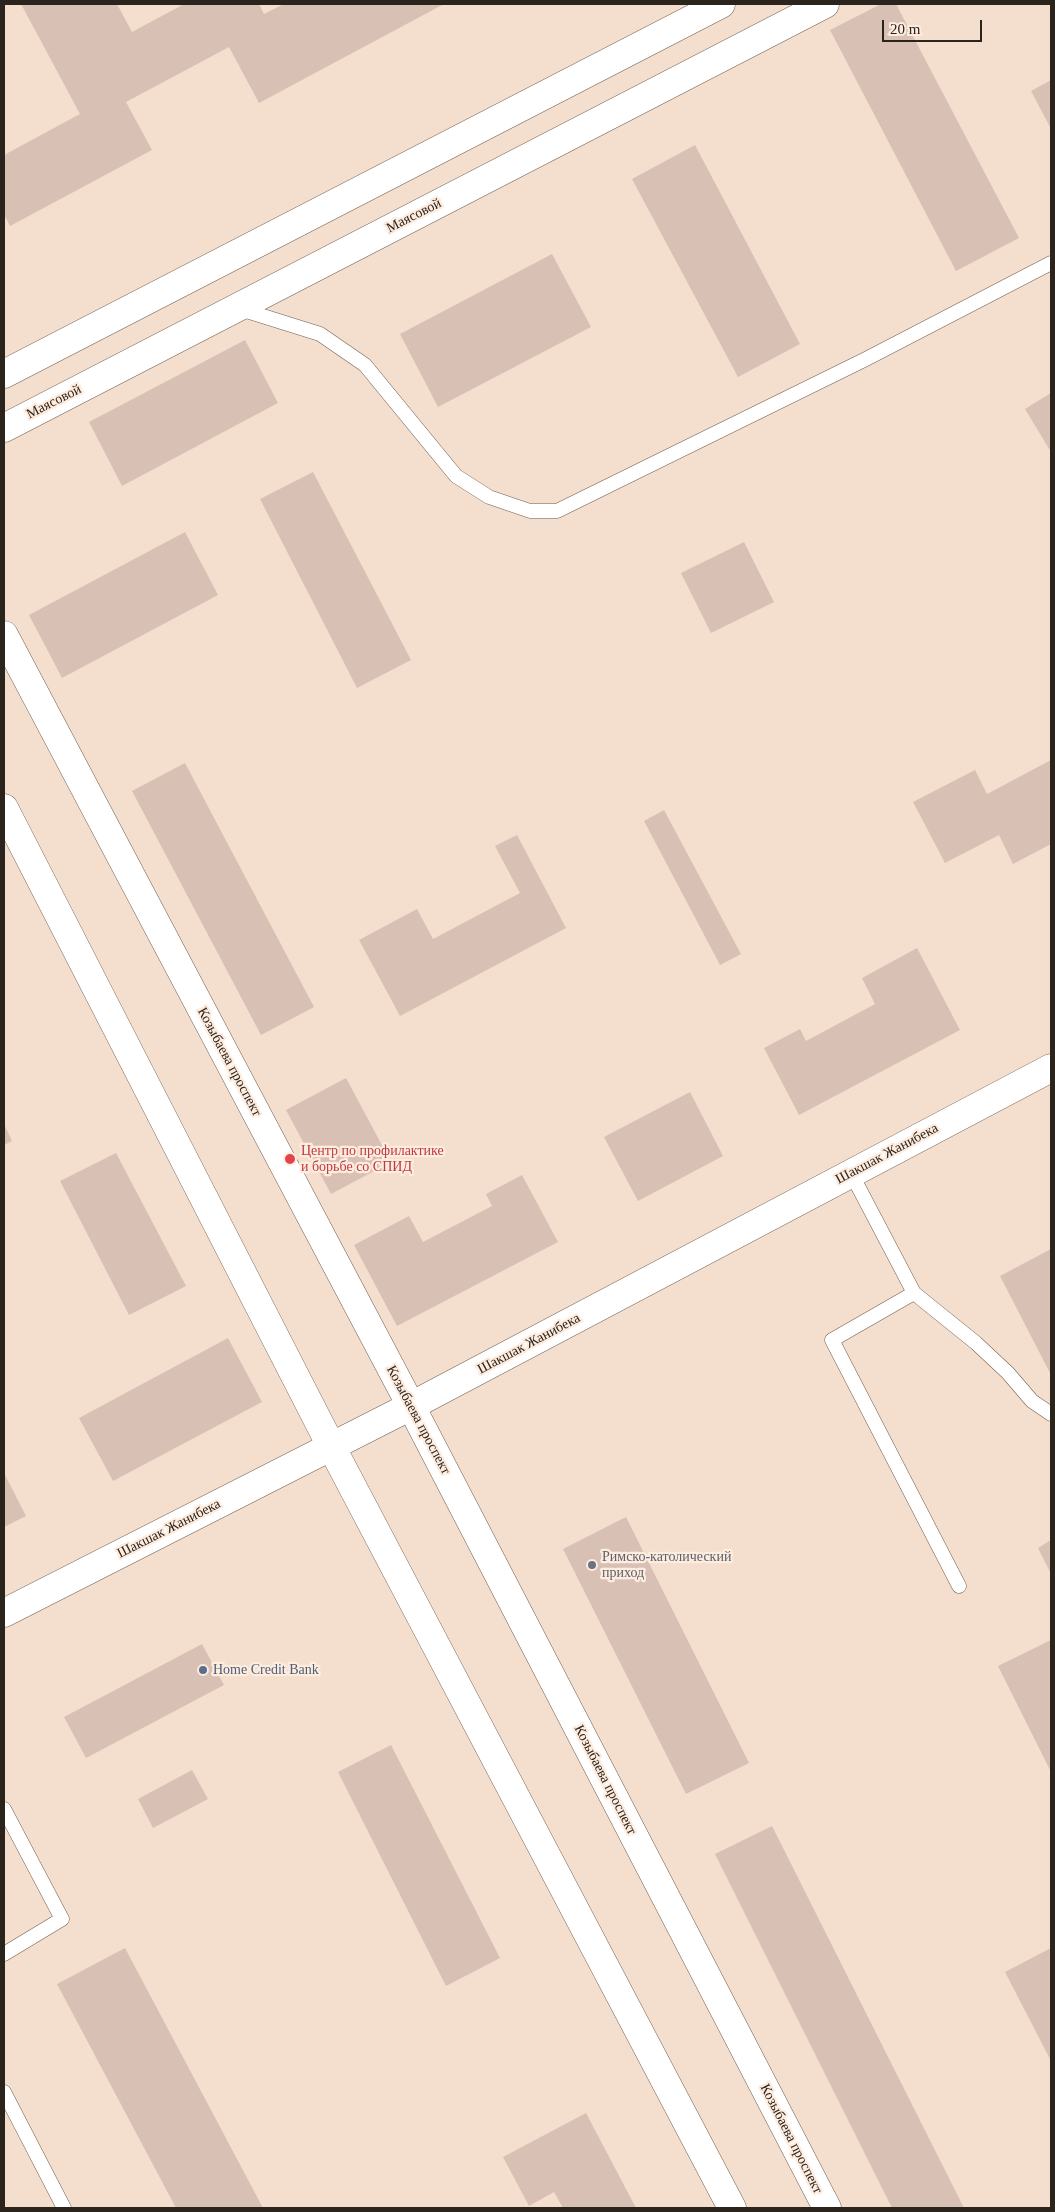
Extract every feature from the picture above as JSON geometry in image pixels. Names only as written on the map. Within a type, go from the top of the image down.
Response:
[{"type":"street","points":[[4,374],[721,4]]},
{"type":"street","name":"Маясовой","points":[[4,428],[825,4]]},
{"type":"street","name":"Козыбаева проспект","points":[[4,635],[411,1406],[827,2208]]},
{"type":"street","points":[[4,808],[331,1446],[732,2208]]},
{"type":"street","name":"Шакшак Жанибека","points":[[4,1613],[411,1406],[1051,1068]]},
{"type":"lane","points":[[236,308],[320,334],[365,365],[456,476],[489,497],[530,511],[557,512],[866,359],[1051,263]]},
{"type":"lane","points":[[851,1173],[914,1293],[976,1343],[1008,1373],[1032,1401],[1051,1414]]},
{"type":"lane","points":[[914,1293],[832,1340],[959,1586]]},
{"type":"lane","points":[[4,1809],[62,1919],[4,1954]]},
{"type":"lane","points":[[4,2092],[64,2208]]},
{"type":"building","points":[[21,4],[117,4],[132,32],[184,4],[259,4],[264,14],[284,4],[444,4],[259,103],[229,47],[126,102],[152,150],[10,226],[4,214],[4,155],[80,114]]},
{"type":"building","points":[[881,4],[896,4],[1019,238],[956,271],[830,30]]},
{"type":"building","points":[[1051,80],[1051,129],[1031,91]]},
{"type":"building","points":[[695,145],[800,344],[738,377],[632,179]]},
{"type":"building","points":[[552,254],[591,327],[438,407],[400,334]]},
{"type":"building","points":[[245,340],[278,403],[122,486],[89,422]]},
{"type":"building","points":[[1051,393],[1051,452],[1025,409]]},
{"type":"building","points":[[313,472],[411,660],[357,688],[260,499]]},
{"type":"building","points":[[185,532],[218,595],[62,678],[29,615]]},
{"type":"building","points":[[744,542],[774,602],[711,633],[681,573]]},
{"type":"building","points":[[1051,760],[1051,844],[1013,864],[999,835],[945,863],[913,802],[975,770],[987,794]]},
{"type":"building","points":[[185,763],[314,1007],[261,1035],[132,791]]},
{"type":"building","points":[[664,810],[741,954],[720,965],[644,821]]},
{"type":"building","points":[[517,835],[566,928],[400,1016],[359,940],[417,909],[433,939],[520,893],[495,846]]},
{"type":"building","points":[[917,948],[960,1030],[799,1115],[764,1048],[800,1029],[806,1041],[875,1004],[862,978]]},
{"type":"building","points":[[346,1078],[391,1162],[331,1194],[286,1110]]},
{"type":"building","points":[[690,1092],[723,1156],[638,1201],[604,1137]]},
{"type":"building","points":[[4,1124],[12,1141],[4,1145]]},
{"type":"building","points":[[116,1153],[186,1286],[129,1315],[60,1181]]},
{"type":"building","points":[[522,1175],[558,1242],[397,1326],[354,1245],[409,1216],[423,1242],[492,1206],[486,1194]]},
{"type":"building","points":[[1051,1249],[1051,1375],[1000,1276]]},
{"type":"building","points":[[228,1338],[262,1402],[113,1481],[79,1418]]},
{"type":"building","points":[[4,1473],[26,1516],[4,1527]]},
{"type":"building","points":[[626,1517],[749,1763],[686,1794],[563,1549]]},
{"type":"building","points":[[1051,1540],[1051,1574],[1038,1548]]},
{"type":"building","points":[[1051,1640],[1051,1772],[998,1666]]},
{"type":"building","points":[[202,1644],[224,1685],[86,1758],[64,1717]]},
{"type":"building","points":[[391,1745],[500,1958],[446,1986],[338,1772]]},
{"type":"building","points":[[192,1770],[208,1799],[153,1828],[138,1799]]},
{"type":"building","points":[[772,1826],[964,2208],[892,2208],[715,1854]]},
{"type":"building","points":[[125,1948],[263,2208],[176,2208],[57,1984]]},
{"type":"building","points":[[1051,1948],[1051,2061],[1005,1972]]},
{"type":"building","points":[[586,2113],[636,2208],[563,2208],[554,2192],[529,2206],[503,2157]]},
{"type":"place","name":"Центр по профилактике и борьбе со СПИД","points":[[290,1159]]},
{"type":"place","name":"Римско-католический приход","points":[[592,1565]]},
{"type":"place","name":"Home Credit Bank","points":[[203,1670]]}]
